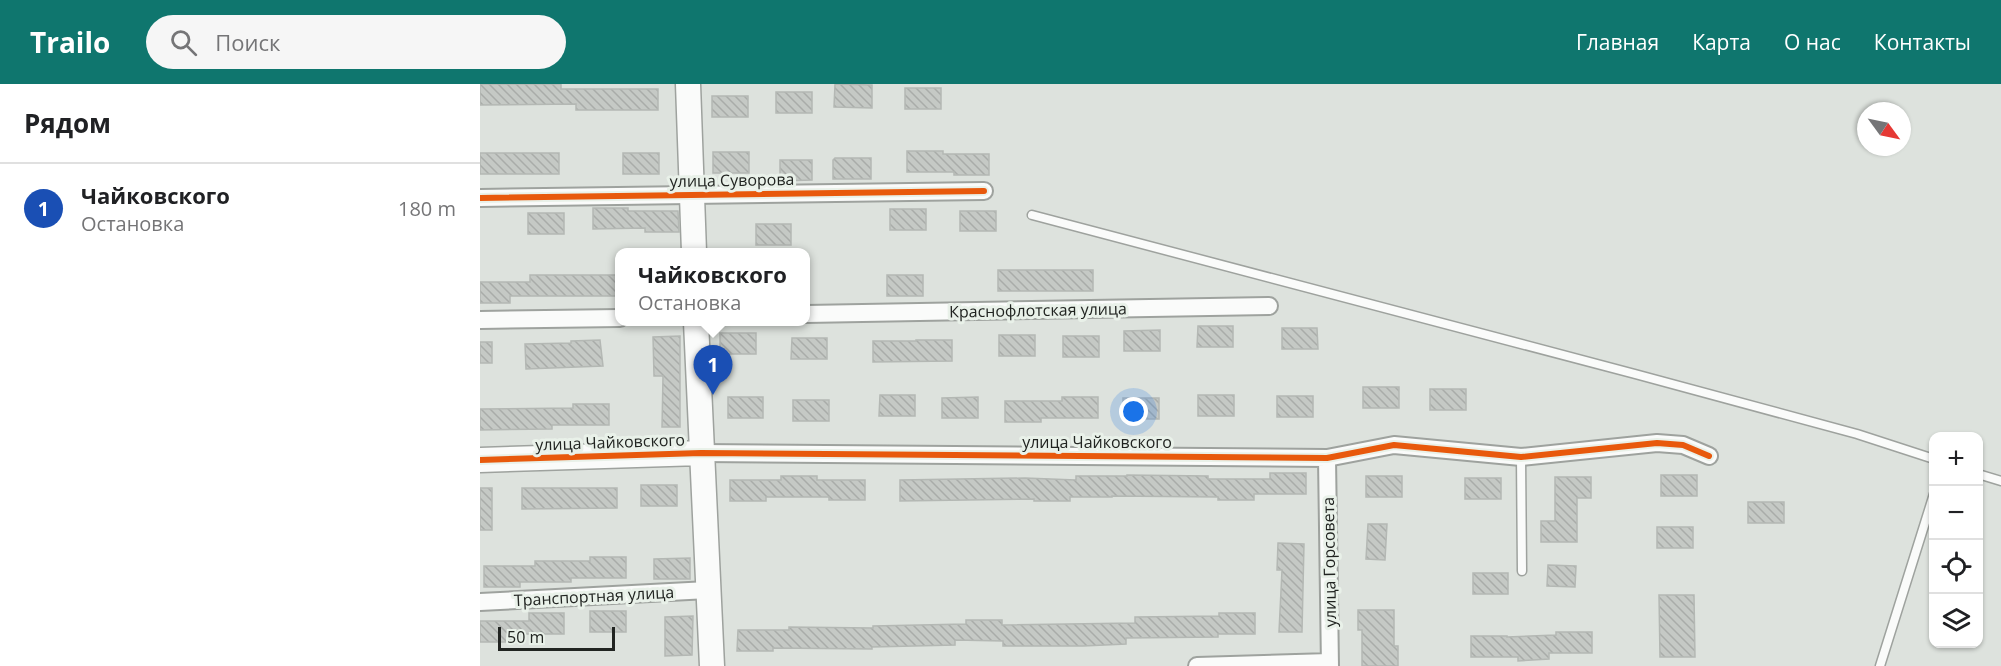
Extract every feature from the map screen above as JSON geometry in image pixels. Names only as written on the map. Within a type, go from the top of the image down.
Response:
[{"type":"street","points":[[688,84],[694,248]]},
{"type":"street","name":"улица Суворова","points":[[480,198],[984,191]]},
{"type":"street","name":"Краснофлотская улица","points":[[810,314],[1269,306]]},
{"type":"street","points":[[480,320],[615,318]]},
{"type":"street","points":[[696,326],[712,666]]},
{"type":"street","name":"улица Чайковского","points":[[480,460],[701,453],[1327,458],[1394,445],[1521,457],[1657,443],[1683,445],[1708,456]]},
{"type":"street","name":"улица Горсовета","points":[[1327,458],[1330,664]]},
{"type":"street","name":"Транспортная улица","points":[[480,602],[708,590]]},
{"type":"street","points":[[1197,666],[1330,664]]},
{"type":"lane","points":[[1032,215],[1735,401],[1857,434],[1929,457]]},
{"type":"lane","points":[[1521,457],[1522,571]]},
{"type":"lane","points":[[1983,476],[2001,481]]},
{"type":"lane","points":[[1880,666],[1929,510]]},
{"type":"building","points":[[480,84],[561,84],[561,89],[658,89],[658,110],[576,110],[576,104],[480,105]]},
{"type":"building","points":[[835,84],[872,85],[872,108],[834,107]]},
{"type":"building","points":[[905,88],[941,88],[941,109],[905,109]]},
{"type":"building","points":[[776,92],[812,92],[812,113],[776,113]]},
{"type":"building","points":[[712,96],[748,96],[748,117],[712,117]]},
{"type":"building","points":[[907,151],[989,154],[989,175],[907,172]]},
{"type":"building","points":[[713,152],[749,152],[749,173],[713,173]]},
{"type":"building","points":[[480,153],[559,153],[559,174],[480,174]]},
{"type":"building","points":[[623,153],[659,153],[659,174],[623,174]]},
{"type":"building","points":[[835,158],[871,158],[871,179],[833,179],[833,160]]},
{"type":"building","points":[[780,160],[812,160],[812,180],[780,181]]},
{"type":"building","points":[[593,208],[678,211],[679,232],[645,232],[645,228],[593,229]]},
{"type":"building","points":[[890,209],[926,209],[926,230],[890,230]]},
{"type":"building","points":[[960,211],[996,211],[996,231],[960,231]]},
{"type":"building","points":[[528,213],[564,213],[564,234],[528,234]]},
{"type":"building","points":[[756,224],[791,224],[791,245],[756,245]]},
{"type":"building","points":[[998,270],[1093,270],[1093,291],[998,291]]},
{"type":"building","points":[[530,275],[615,275],[615,296],[510,296],[510,303],[480,303],[480,282],[530,282]]},
{"type":"building","points":[[887,275],[923,275],[923,296],[887,296]]},
{"type":"building","points":[[1198,326],[1233,326],[1233,347],[1197,347]]},
{"type":"building","points":[[1282,328],[1317,328],[1318,349],[1282,349]]},
{"type":"building","points":[[1160,330],[1160,351],[1124,351],[1124,331]]},
{"type":"building","points":[[720,333],[756,333],[756,354],[720,354]]},
{"type":"building","points":[[999,335],[1035,335],[1035,356],[999,356]]},
{"type":"building","points":[[680,336],[680,427],[662,427],[663,376],[654,376],[653,337]]},
{"type":"building","points":[[1063,336],[1099,336],[1099,357],[1063,357]]},
{"type":"building","points":[[792,338],[827,338],[827,359],[791,359]]},
{"type":"building","points":[[600,340],[603,366],[526,369],[525,344]]},
{"type":"building","points":[[952,340],[952,361],[873,362],[873,341]]},
{"type":"building","points":[[480,342],[492,342],[492,363],[480,363]]},
{"type":"building","points":[[1363,387],[1399,387],[1399,408],[1363,408]]},
{"type":"building","points":[[1430,389],[1466,389],[1466,410],[1430,410]]},
{"type":"building","points":[[880,395],[915,395],[915,416],[879,416]]},
{"type":"building","points":[[1198,395],[1234,395],[1234,416],[1198,416]]},
{"type":"building","points":[[1277,396],[1313,396],[1313,417],[1277,417]]},
{"type":"building","points":[[728,397],[763,397],[763,418],[728,418]]},
{"type":"building","points":[[978,397],[978,418],[942,418],[942,398]]},
{"type":"building","points":[[1062,397],[1098,397],[1098,418],[1041,418],[1041,422],[1005,422],[1005,401],[1062,401]]},
{"type":"building","points":[[1123,398],[1159,398],[1159,419],[1123,419]]},
{"type":"building","points":[[793,400],[829,400],[829,421],[793,421]]},
{"type":"building","points":[[573,404],[609,404],[609,425],[552,425],[552,429],[480,430],[480,409],[573,408]]},
{"type":"building","points":[[1270,473],[1306,473],[1306,494],[1254,494],[1254,500],[1218,500],[1218,497],[1112,496],[1070,497],[1070,501],[1034,501],[1034,499],[900,501],[900,480],[1025,478],[1076,480],[1076,476],[1127,475],[1270,479]]},
{"type":"building","points":[[1661,475],[1697,475],[1697,496],[1661,496]]},
{"type":"building","points":[[781,476],[817,476],[817,480],[865,480],[865,500],[829,500],[829,497],[766,497],[766,501],[730,501],[730,480],[781,480]]},
{"type":"building","points":[[1366,476],[1402,476],[1402,497],[1366,497]]},
{"type":"building","points":[[1555,477],[1591,477],[1591,498],[1577,498],[1577,542],[1541,542],[1541,521],[1555,521]]},
{"type":"building","points":[[1465,478],[1501,478],[1501,499],[1465,499]]},
{"type":"building","points":[[641,485],[677,485],[677,506],[641,506]]},
{"type":"building","points":[[480,488],[492,488],[492,530],[480,530]]},
{"type":"building","points":[[522,488],[617,488],[617,508],[522,509]]},
{"type":"building","points":[[1748,502],[1784,502],[1784,523],[1748,523]]},
{"type":"building","points":[[1368,524],[1387,524],[1385,560],[1366,559]]},
{"type":"building","points":[[1657,527],[1693,527],[1693,548],[1657,548]]},
{"type":"building","points":[[1278,543],[1304,544],[1302,632],[1279,632],[1282,570],[1277,570]]},
{"type":"building","points":[[590,557],[626,557],[626,578],[571,578],[571,582],[520,582],[520,587],[484,587],[484,566],[535,566],[535,561],[590,561]]},
{"type":"building","points":[[690,558],[690,579],[654,579],[654,559]]},
{"type":"building","points":[[1548,565],[1576,566],[1575,587],[1547,586]]},
{"type":"building","points":[[1473,573],[1508,573],[1508,594],[1473,594]]},
{"type":"building","points":[[1659,595],[1694,595],[1695,657],[1660,657]]},
{"type":"building","points":[[1358,610],[1394,610],[1394,646],[1398,646],[1398,666],[1362,666],[1362,630],[1358,630]]},
{"type":"building","points":[[590,611],[626,611],[626,632],[590,632]]},
{"type":"building","points":[[529,613],[564,613],[564,634],[511,634],[511,642],[480,642],[480,621],[529,621]]},
{"type":"building","points":[[1219,613],[1255,613],[1255,634],[1218,634],[1218,637],[1126,638],[1126,644],[1083,646],[1003,646],[1003,641],[955,640],[955,645],[872,647],[872,649],[773,648],[773,651],[737,651],[738,630],[966,624],[966,620],[1002,620],[1002,625],[1135,623],[1135,617],[1219,616]]},
{"type":"building","points":[[693,616],[692,655],[665,656],[665,617]]},
{"type":"building","points":[[1556,632],[1592,632],[1592,653],[1549,653],[1549,659],[1518,661],[1518,657],[1471,657],[1471,636],[1556,635]]},
{"type":"cycle path","points":[[480,198],[984,191]]},
{"type":"cycle path","points":[[480,460],[701,453],[1327,458],[1394,445],[1521,457],[1657,443],[1683,445],[1709,456]]},
{"type":"place","name":"Чайковского","points":[[713,395]]}]
